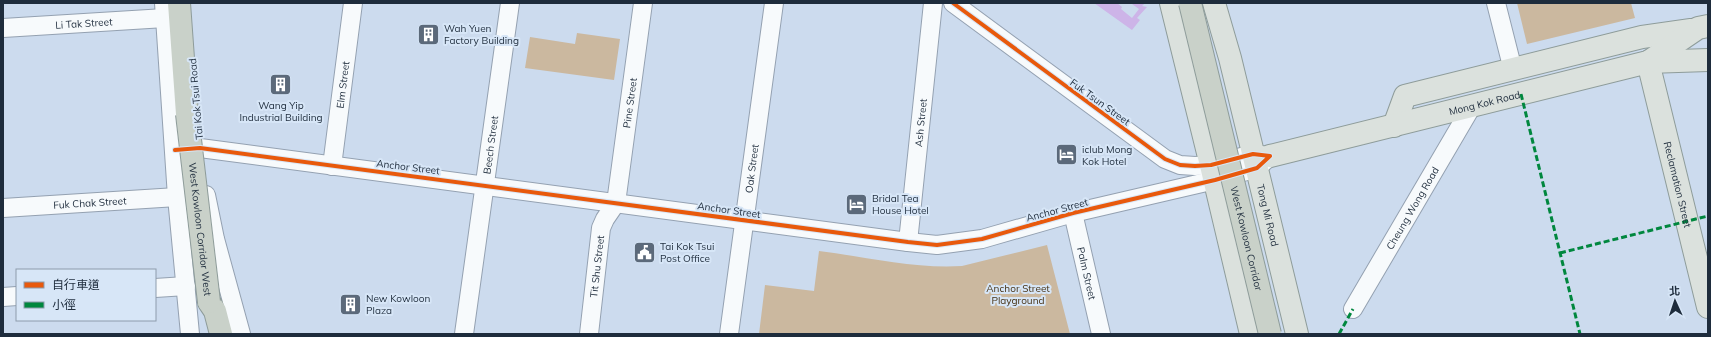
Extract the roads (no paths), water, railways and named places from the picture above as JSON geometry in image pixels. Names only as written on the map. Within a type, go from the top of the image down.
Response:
[{"type":"highway","name":"West Kowloon Corridor","points":[[1190,3],[1270,334]]},
{"type":"highway","name":"West Kowloon Corridor West","points":[[169,8],[187,114],[209,302],[215,311],[221,334]]},
{"type":"highway","points":[[207,334],[206,311],[209,302]]},
{"type":"main road","points":[[1171,3],[1251,334]]},
{"type":"main road","name":"Tong Mi Road","points":[[1214,3],[1260,159],[1297,334]]},
{"type":"main road","points":[[1394,126],[1405,96],[1642,37],[1703,27]]},
{"type":"main road","name":"Mong Kok Road","points":[[1260,159],[1648,62],[1703,27]]},
{"type":"main road","points":[[1648,62],[1708,60]]},
{"type":"main road","name":"Reclamation Street","points":[[1648,62],[1708,307]]},
{"type":"street","name":"Tai Kok Tsui Road","points":[[188,3],[200,148],[211,224],[241,334]]},
{"type":"street","name":"Elm Street","points":[[332,166],[353,3]]},
{"type":"street","name":"Beech Street","points":[[464,334],[510,3]]},
{"type":"street","name":"Pine Street","points":[[616,203],[643,3]]},
{"type":"street","name":"Oak Street","points":[[729,334],[774,3]]},
{"type":"street","name":"Ash Street","points":[[908,242],[933,3]]},
{"type":"street","name":"Fuk Tsun Street","points":[[953,3],[1164,160],[1180,165],[1195,166],[1213,172]]},
{"type":"street","points":[[1496,3],[1513,70]]},
{"type":"street","points":[[169,8],[178,197],[190,334]]},
{"type":"street","name":"Li Tak Street","points":[[3,28],[169,8]]},
{"type":"street","name":"Cheung Wong Road","points":[[1353,309],[1472,106]]},
{"type":"street","name":"Anchor Street","points":[[175,150],[200,148],[937,245],[982,239],[1260,159]]},
{"type":"street","name":"Fuk Chak Street","points":[[3,208],[178,197]]},
{"type":"street","name":"Tit Shu Street","points":[[589,334],[602,228],[605,219],[616,203]]},
{"type":"street","name":"Palm Street","points":[[1073,213],[1101,334]]},
{"type":"street","points":[[156,288],[186,286]]},
{"type":"street","points":[[3,297],[16,296]]},
{"type":"place","name":"Wah Yuen Factory Building","points":[[429,34]]},
{"type":"place","name":"Wang Yip Industrial Building","points":[[281,85]]},
{"type":"place","name":"iclub Mong Kok Hotel","points":[[1067,155]]},
{"type":"place","name":"Bridal Tea House Hotel","points":[[857,204]]},
{"type":"place","name":"Tai Kok Tsui Post Office","points":[[644,252]]},
{"type":"place","name":"New Kowloon Plaza","points":[[350,304]]},
{"type":"park label","name":"Anchor Street Playground","points":[[1018,294]]}]
